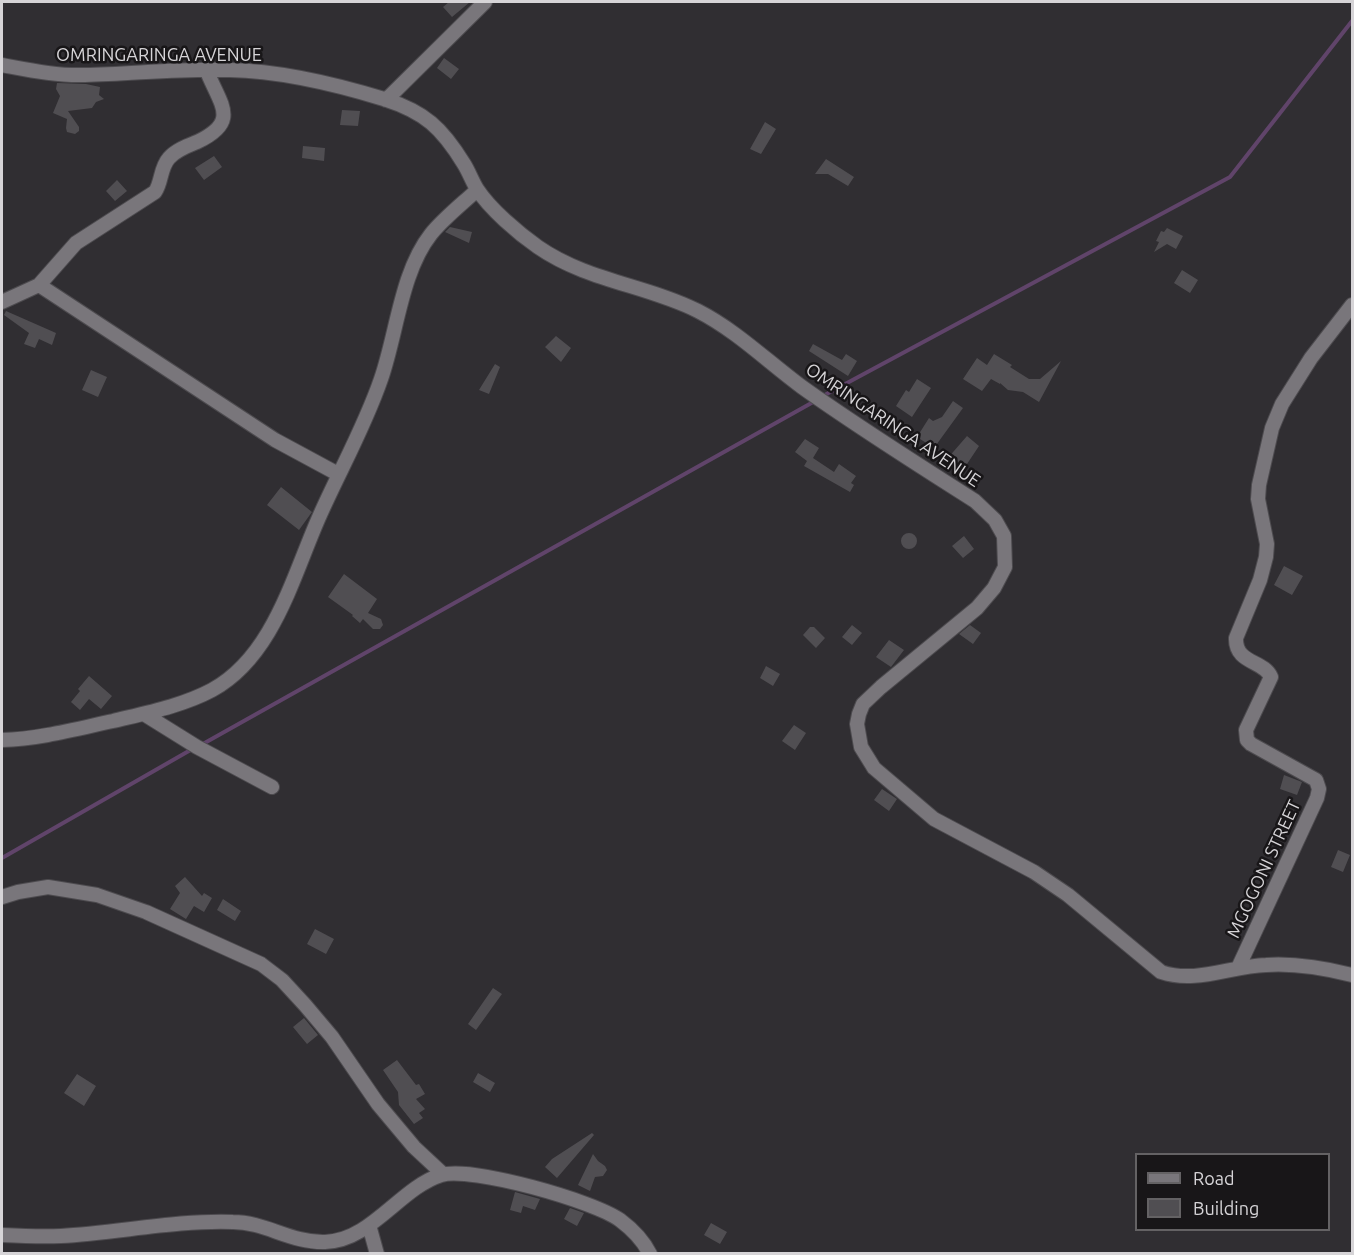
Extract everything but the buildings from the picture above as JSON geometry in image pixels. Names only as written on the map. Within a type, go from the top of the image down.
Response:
[{"type":"street","points":[[386,100],[485,2]]},
{"type":"street","name":"OMRINGARINGA AVENUE","points":[[2,65],[36,72],[82,75],[206,69],[254,71],[301,79],[386,100],[420,114],[435,124],[466,166],[477,190],[500,215],[537,246],[566,264],[698,311],[728,329],[818,399],[975,501],[995,520],[1004,536],[1006,552],[1005,567],[994,588],[977,608],[863,704],[857,724],[861,747],[874,768],[934,819],[1034,872],[1068,895],[1161,972],[1176,977],[1191,978],[1238,968],[1296,965],[1353,975]]},
{"type":"street","points":[[2,302],[39,285],[76,243],[138,205],[154,192],[159,187],[165,164],[170,157],[218,130],[223,122],[224,114],[206,69]]},
{"type":"street","points":[[2,740],[26,740],[144,714],[189,700],[213,690],[234,675],[260,646],[274,622],[381,381],[415,261],[431,234],[477,190]]},
{"type":"street","points":[[39,285],[266,434],[338,474]]},
{"type":"street","name":"MGOGONI STREET","points":[[1238,968],[1317,798],[1319,789],[1316,780],[1246,740],[1246,730],[1271,677],[1267,671],[1237,651],[1235,645],[1260,580],[1266,557],[1267,544],[1258,499],[1259,485],[1272,428],[1282,404],[1311,358],[1353,305]]},
{"type":"street","points":[[144,714],[197,747],[272,787]]},
{"type":"street","points":[[2,897],[48,887],[97,895],[146,912],[261,964],[282,980],[305,1005],[332,1037],[384,1111],[414,1147],[442,1174]]},
{"type":"street","points":[[2,1235],[62,1236],[235,1221],[248,1223],[291,1238],[310,1242],[326,1242],[340,1240],[369,1225],[419,1186],[442,1174],[471,1174],[556,1193],[599,1208],[619,1219],[634,1232],[646,1245],[650,1254]]},
{"type":"street","points":[[369,1225],[377,1254]]},
{"type":"waterway","points":[[821,397],[1230,177],[1352,21]]},
{"type":"waterway","points":[[201,745],[815,401]]},
{"type":"waterway","points":[[2,858],[194,748]]}]
